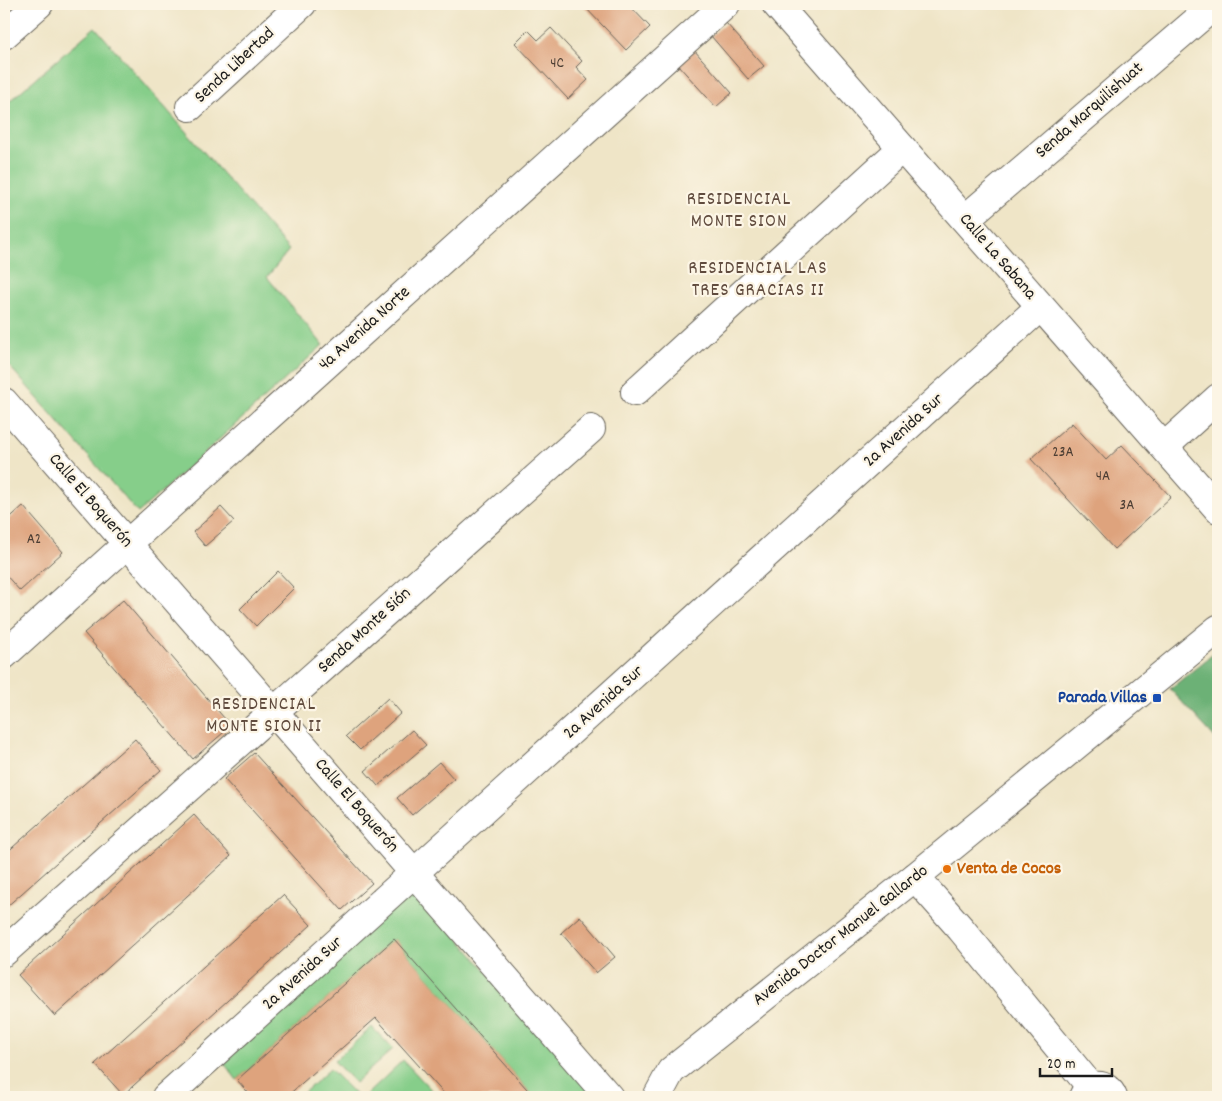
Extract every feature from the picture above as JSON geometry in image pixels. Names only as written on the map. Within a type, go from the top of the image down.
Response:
[{"type":"street","points":[[4,34],[39,4]]},
{"type":"street","name":"Senda Libertad","points":[[190,107],[302,4]]},
{"type":"street","name":"4a Avenida Norte","points":[[4,655],[726,4]]},
{"type":"street","name":"Calle La Sabana","points":[[776,4],[1218,509]]},
{"type":"street","name":"Senda Marquilishuat","points":[[965,219],[1216,4]]},
{"type":"street","points":[[635,392],[902,148]]},
{"type":"street","name":"2a Avenida Sur","points":[[166,1097],[415,874],[1040,307]]},
{"type":"street","points":[[1164,447],[1218,398]]},
{"type":"street","name":"Calle El Boquerón","points":[[4,402],[609,1097]]},
{"type":"street","name":"Senda Monte Sión","points":[[4,952],[591,429]]},
{"type":"street","name":"Avenida Doctor Manuel Gallardo","points":[[657,1097],[671,1071],[915,877],[1218,629]]},
{"type":"street","points":[[915,877],[961,929],[1095,1094]]},
{"type":"green space","points":[[95,27],[289,250],[267,277],[323,345],[138,513],[4,360],[4,106]]},
{"type":"green space","points":[[1218,650],[1218,741],[1170,689]]},
{"type":"green space","points":[[413,886],[596,1097],[534,1097],[394,939],[237,1080],[220,1058]]},
{"type":"green space","points":[[372,1027],[393,1049],[355,1083],[334,1061]]},
{"type":"green space","points":[[403,1060],[438,1097],[364,1097]]},
{"type":"green space","points":[[330,1069],[358,1097],[299,1097]]},
{"type":"building","points":[[582,4],[628,4],[650,27],[626,50]]},
{"type":"building","points":[[726,23],[764,66],[748,79],[711,36]]},
{"type":"building","points":[[551,28],[582,61],[576,67],[588,80],[568,99],[515,43],[528,30],[538,40]]},
{"type":"building","points":[[694,50],[732,93],[716,107],[677,64]]},
{"type":"building","points":[[1072,423],[1106,460],[1122,445],[1171,497],[1114,549],[1031,459]]},
{"type":"building","points":[[23,506],[63,552],[20,591],[4,573],[4,523]]},
{"type":"building","points":[[221,507],[234,521],[205,546],[193,532]]},
{"type":"building","points":[[278,571],[294,588],[256,626],[240,609]]},
{"type":"building","points":[[123,600],[231,726],[193,759],[84,633]]},
{"type":"building","points":[[388,698],[401,713],[360,750],[346,736]]},
{"type":"building","points":[[412,730],[426,745],[378,786],[365,771]]},
{"type":"building","points":[[135,739],[161,770],[4,909],[4,855]]},
{"type":"building","points":[[254,753],[372,883],[342,910],[224,779]]},
{"type":"building","points":[[439,762],[454,779],[412,815],[397,798]]},
{"type":"building","points":[[194,815],[231,856],[55,1016],[18,975]]},
{"type":"building","points":[[283,895],[311,925],[123,1095],[95,1064]]},
{"type":"building","points":[[580,916],[615,957],[596,973],[561,933]]},
{"type":"building","points":[[394,939],[534,1097],[447,1097],[376,1018],[286,1097],[252,1097],[237,1080]]},
{"type":"place","name":"Parada Villas","points":[[1157,698]]},
{"type":"place","name":"Venta de Cocos","points":[[947,869]]},
{"type":"district","name":"RESIDENCIAL MONTE SION","points":[[739,211]]},
{"type":"district","name":"RESIDENCIAL LAS TRES GRACIAS II","points":[[758,280]]},
{"type":"district","name":"RESIDENCIAL MONTE SION II","points":[[264,716]]}]
